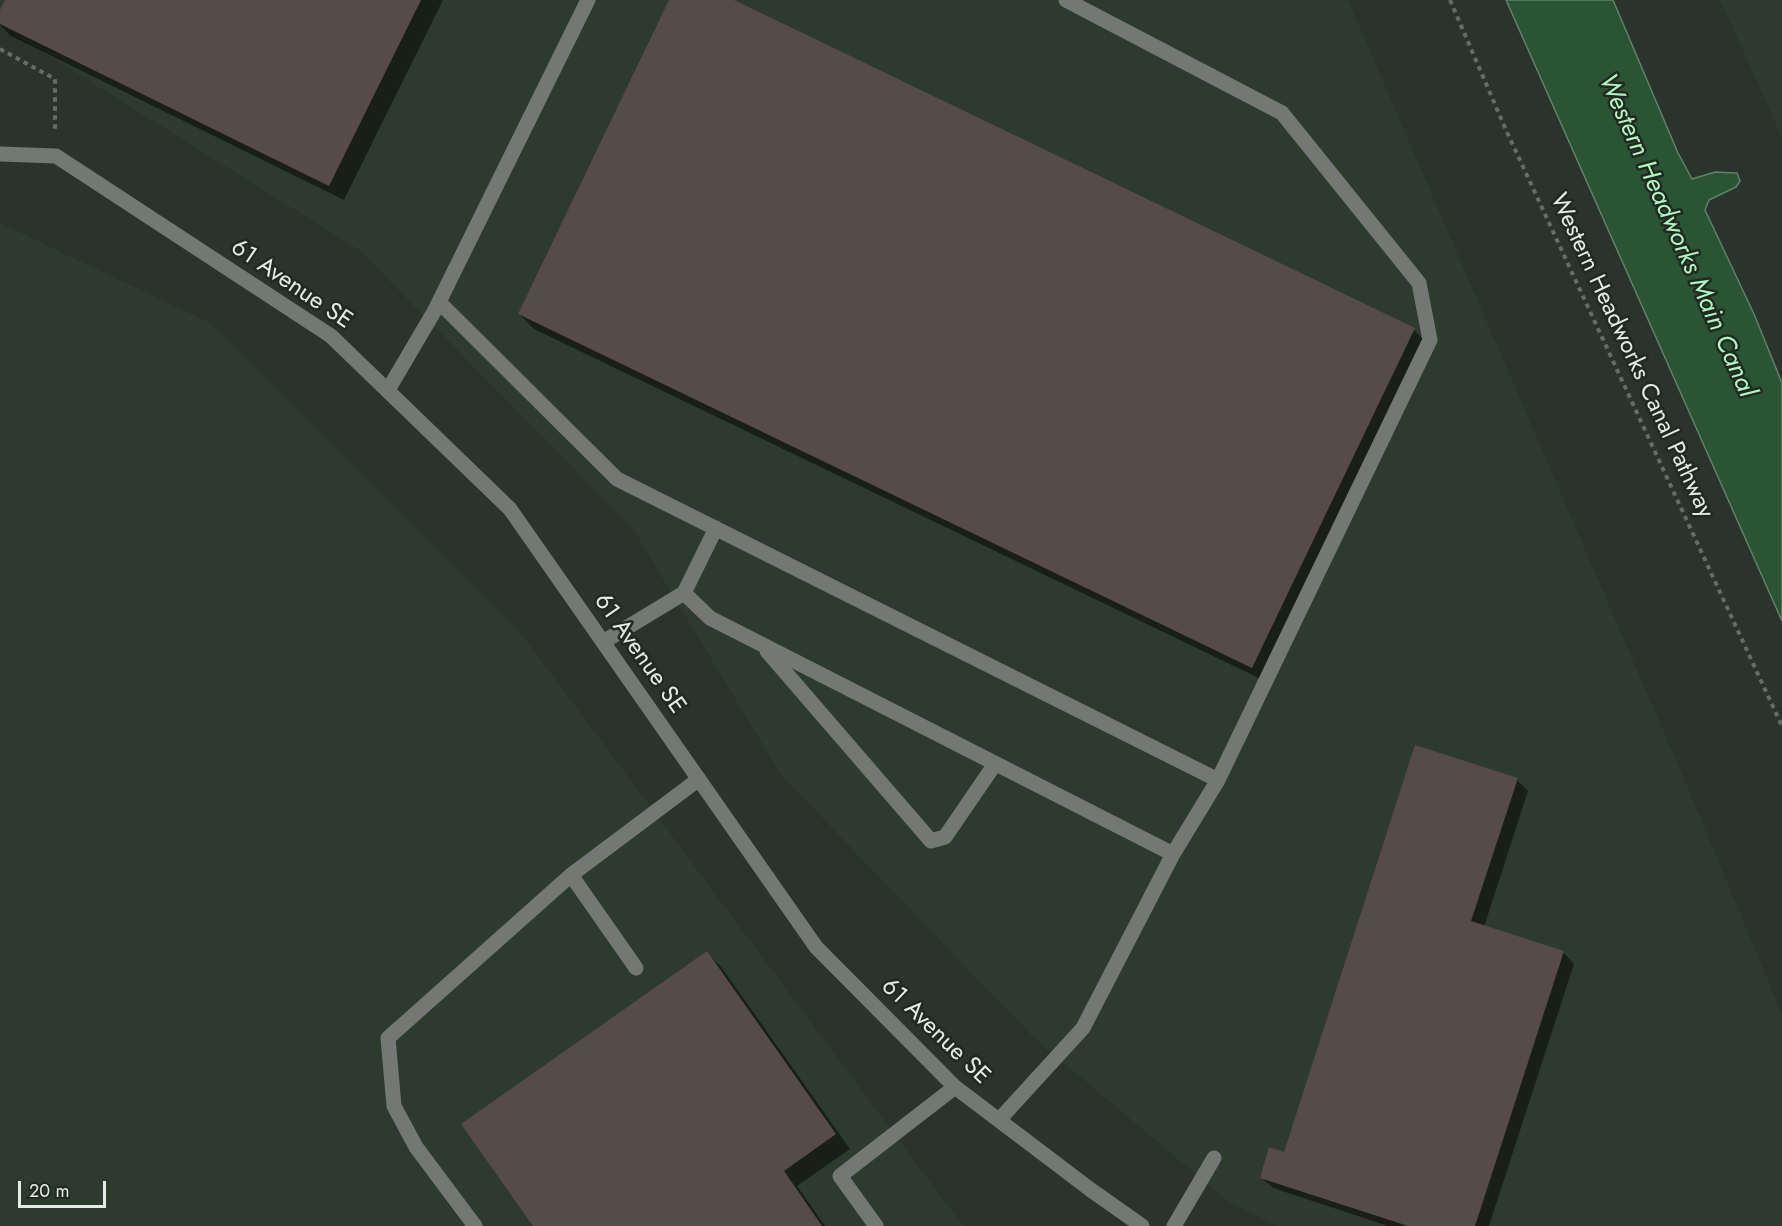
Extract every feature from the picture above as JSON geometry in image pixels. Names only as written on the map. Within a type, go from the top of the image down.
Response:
[{"type":"street","points":[[388,390],[438,302],[588,0]]},
{"type":"street","points":[[999,1120],[1083,1028],[1173,854],[1218,780],[1430,340],[1419,283],[1282,113],[1066,0]]},
{"type":"street","points":[[0,154],[56,156]]},
{"type":"street","name":"61 Avenue SE","points":[[56,156],[331,336],[510,509],[816,947],[955,1088],[1142,1226]]},
{"type":"street","points":[[438,302],[617,479],[1218,780]]},
{"type":"street","points":[[603,642],[684,593],[716,528]]},
{"type":"street","points":[[684,593],[710,618],[1173,854]]},
{"type":"street","points":[[761,644],[932,841],[945,837],[996,764]]},
{"type":"street","points":[[475,1226],[416,1147],[394,1106],[388,1038],[571,875],[699,779]]},
{"type":"street","points":[[571,875],[636,968]]},
{"type":"street","points":[[876,1226],[840,1176],[955,1088]]},
{"type":"street","points":[[1174,1226],[1214,1158]]},
{"type":"path","name":"Western Headworks Canal Pathway","points":[[1450,0],[1506,130],[1782,726]]},
{"type":"path","points":[[0,49],[54,80],[56,156]]},
{"type":"shaded area","points":[[0,0],[1348,0],[1691,795],[1782,1014],[1782,1226],[1277,1226],[1228,1201],[1035,1039],[781,775],[633,529],[359,250],[0,25]]},
{"type":"shaded area","points":[[1720,0],[1782,0],[1782,137]]},
{"type":"shaded area","points":[[0,223],[210,323],[523,636],[963,1226],[0,1226]]},
{"type":"water","name":"Western Headworks Main Canal","points":[[1506,0],[1613,0],[1678,153],[1692,179],[1715,172],[1737,173],[1740,181],[1736,187],[1709,200],[1705,210],[1754,314],[1782,383],[1782,621]]},
{"type":"building","points":[[5,0],[421,0],[329,186],[0,24],[0,10]]},
{"type":"building","points":[[669,0],[734,0],[1415,328],[1252,668],[518,314]]},
{"type":"building","points":[[1415,745],[1518,778],[1471,921],[1564,951],[1475,1226],[1408,1226],[1260,1178],[1269,1147],[1284,1152]]},
{"type":"building","points":[[707,951],[836,1134],[784,1171],[822,1226],[533,1226],[461,1124]]}]
